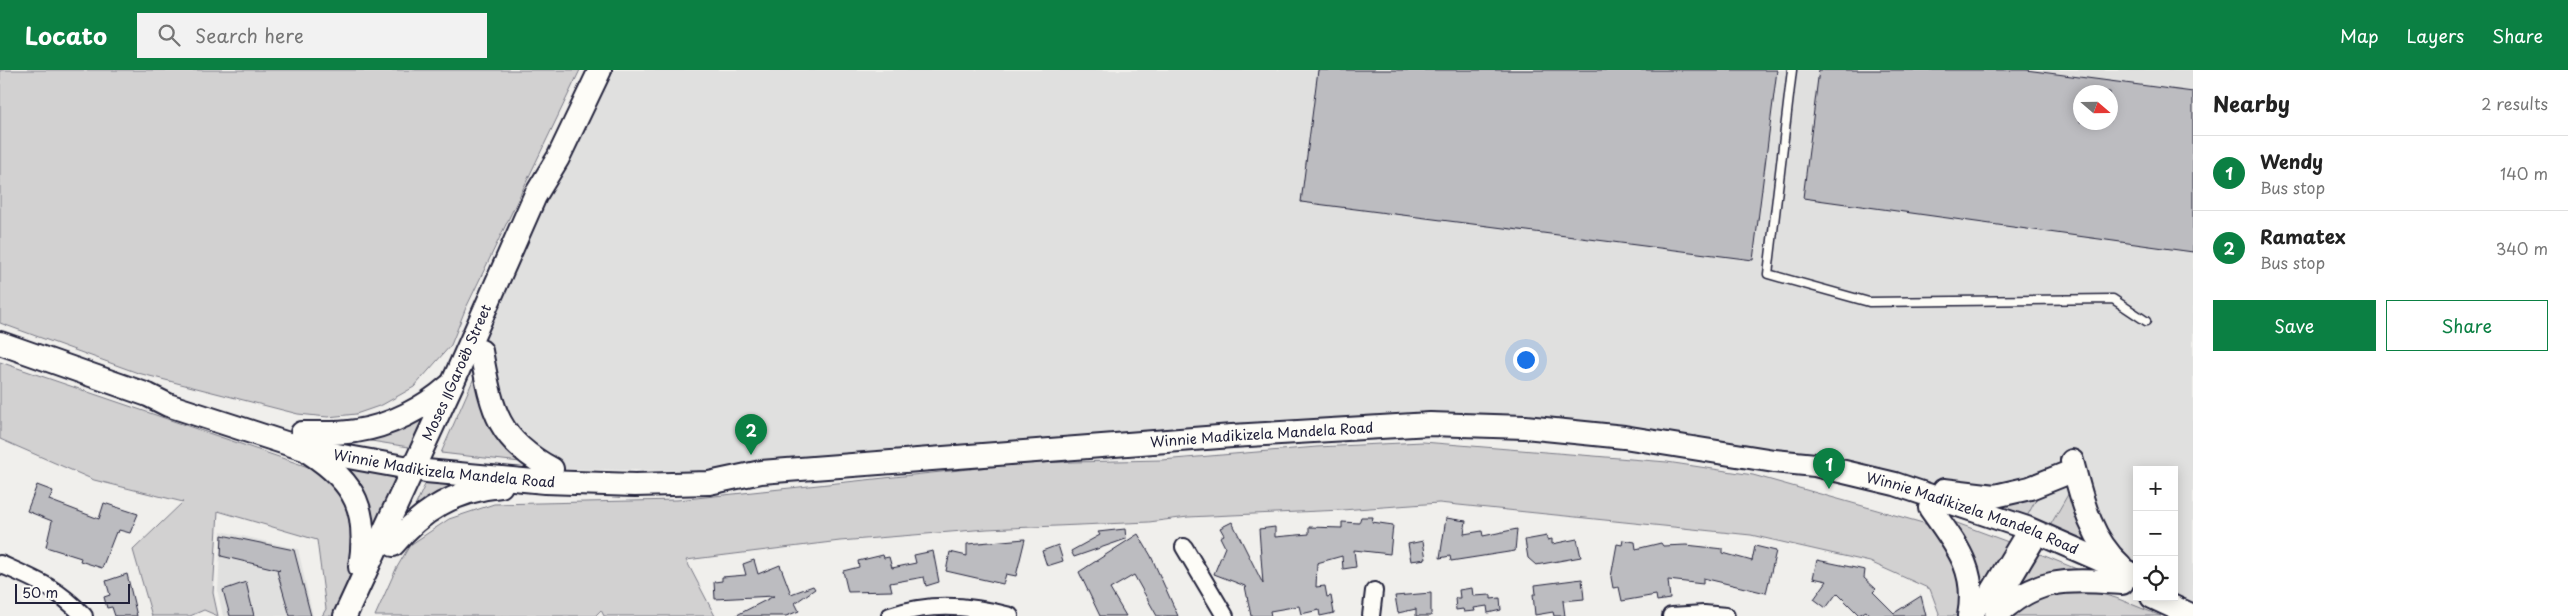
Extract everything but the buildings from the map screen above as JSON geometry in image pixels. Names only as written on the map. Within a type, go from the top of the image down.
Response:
[{"type":"main road","name":"Moses ǁGaroëb Street","points":[[360,616],[394,545],[421,464],[453,382],[535,196],[558,158],[600,70]]},
{"type":"main road","name":"Moses ǁGaroëb Street","points":[[344,616],[481,351],[545,200],[558,158]]},
{"type":"main road","name":"Winnie Madikizela Mandela Road","points":[[0,343],[148,395],[170,398],[303,441],[421,464],[669,485],[709,483],[748,473],[1232,436],[1430,424],[1525,427],[1624,437],[1774,461],[1815,465],[1896,484],[2131,580]]},
{"type":"main road","points":[[481,351],[490,402],[498,420],[510,438],[548,475]]},
{"type":"main road","points":[[303,441],[357,431],[391,422],[421,406],[453,382]]},
{"type":"main road","points":[[303,441],[343,478],[352,493],[364,540],[357,588]]},
{"type":"main road","name":"Winnie Madikizela Mandela Road","points":[[1774,461],[1812,476],[1930,508],[2030,538]]},
{"type":"main road","points":[[1896,484],[1995,496],[2030,488],[2069,468],[2084,509],[2102,546],[2131,580]]},
{"type":"main road","points":[[394,545],[420,517],[461,493],[548,475]]},
{"type":"main road","points":[[1930,508],[1961,551],[1968,567],[1971,605],[1969,616]]},
{"type":"main road","points":[[1996,616],[2010,603],[2030,590],[2053,582],[2131,580]]},
{"type":"main road","points":[[2178,595],[2193,602]]},
{"type":"main road","points":[[2161,601],[2193,616]]},
{"type":"street","points":[[1974,616],[2030,538]]},
{"type":"street","points":[[1991,616],[2030,538]]},
{"type":"street","points":[[1184,547],[1225,616]]},
{"type":"street","points":[[0,564],[65,596],[84,616]]},
{"type":"street","points":[[1371,616],[1374,591]]},
{"type":"street","points":[[890,616],[941,606],[979,608],[1010,616]]},
{"type":"street","points":[[1670,616],[1704,614],[1726,616]]},
{"type":"lane","points":[[1792,70],[1768,274],[1869,302],[2113,299],[2146,321]]},
{"type":"shaded area","points":[[0,70],[580,70],[465,310],[451,345],[414,387],[382,405],[356,414],[328,417],[298,414],[138,373],[0,323]]},
{"type":"shaded area","points":[[600,70],[2193,70],[2193,615],[2178,601],[2178,466],[2133,466],[2133,589],[2073,563],[1968,508],[1896,484],[1520,423],[761,472],[552,469],[510,438],[481,351]]},
{"type":"shaded area","points":[[0,362],[317,470],[338,493],[350,521],[352,537],[353,553],[351,568],[344,592],[333,616],[322,616],[326,609],[317,540],[218,511],[213,593],[218,616],[204,610],[190,616],[152,616],[133,550],[183,502],[94,480],[0,439]]},
{"type":"shaded area","points":[[477,371],[529,463],[441,453]]},
{"type":"shaded area","points":[[430,409],[415,448],[359,439]]},
{"type":"shaded area","points":[[1423,442],[1667,462],[1753,475],[1923,523],[1932,527],[1962,573],[1960,616],[1940,616],[1930,589],[1870,562],[1751,535],[1439,503],[1342,510],[1188,517],[1149,522],[987,529],[840,541],[686,560],[715,616],[604,616],[601,610],[595,616],[375,616],[396,569],[410,545],[449,519],[494,504],[677,500],[1026,463],[1162,460],[1317,447]]},
{"type":"shaded area","points":[[337,462],[404,473],[373,543]]},
{"type":"shaded area","points":[[429,476],[477,482],[411,515]]},
{"type":"shaded area","points":[[2070,491],[2094,549],[2047,531]]},
{"type":"shaded area","points":[[2040,492],[2024,522],[1965,500]]},
{"type":"shaded area","points":[[1946,519],[2011,543],[1979,597]]},
{"type":"shaded area","points":[[221,531],[298,549],[313,616],[223,616],[218,593]]},
{"type":"shaded area","points":[[2035,552],[2084,572],[2012,593]]},
{"type":"shaded area","points":[[2083,589],[2116,598],[2161,616],[2002,616],[2034,598]]},
{"type":"place","name":"Ramatex","points":[[751,455]]},
{"type":"place","name":"Wendy","points":[[1829,489]]}]
